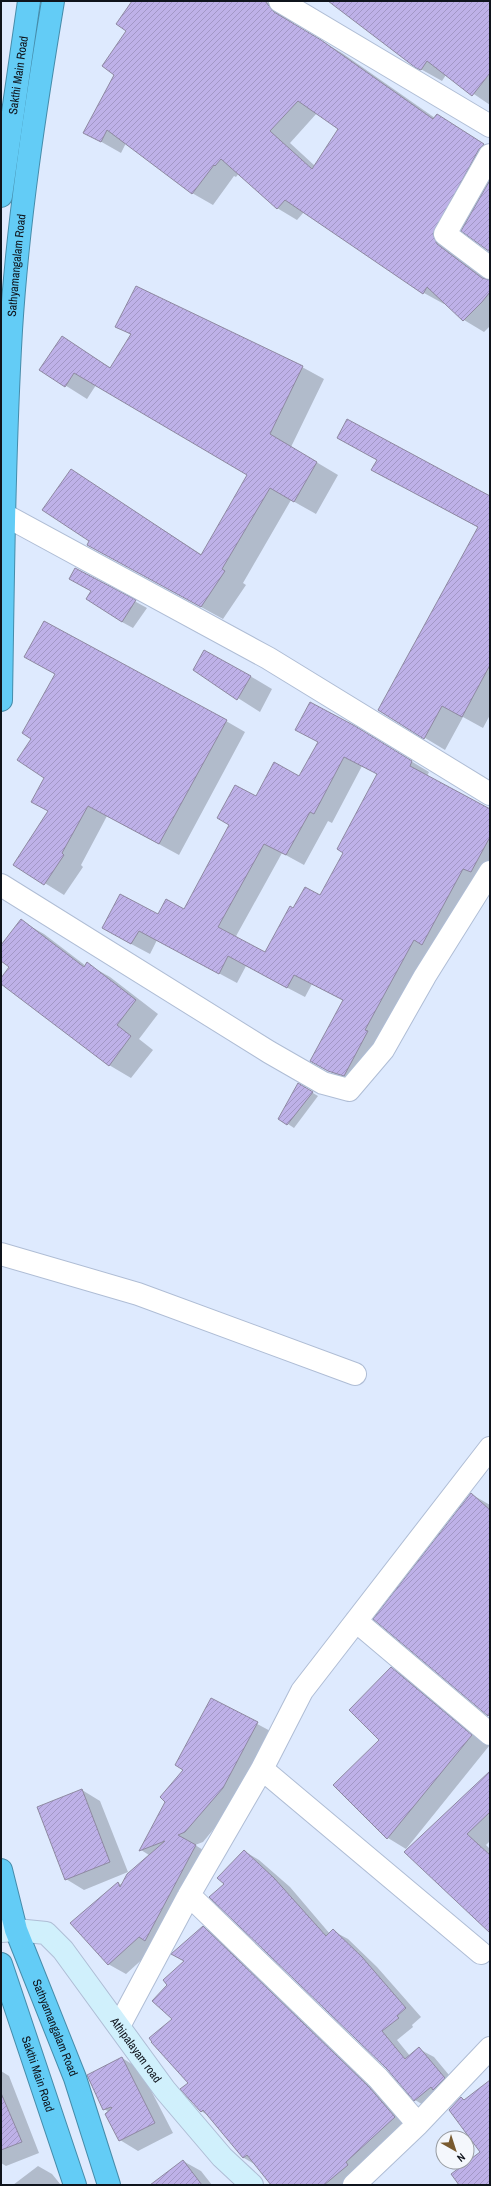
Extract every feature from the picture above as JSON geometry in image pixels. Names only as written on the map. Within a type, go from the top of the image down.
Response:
[{"type":"highway","name":"Sakthi Main Road","points":[[2,183],[29,1]]},
{"type":"highway","name":"Sathyamangalam Road","points":[[1,700],[3,513],[12,321],[38,90],[53,1]]},
{"type":"highway","name":"Sathyamangalam Road","points":[[1,1870],[9,1930],[75,2078],[109,2185]]},
{"type":"highway","name":"Sakthi Main Road","points":[[1,1964],[75,2185]]},
{"type":"street","points":[[280,1],[490,126]]},
{"type":"street","points":[[490,155],[445,234],[490,268]]},
{"type":"street","points":[[3,513],[268,658],[490,794]]},
{"type":"street","points":[[1,885],[269,1052],[323,1083],[350,1090],[383,1050],[425,976],[490,872]]},
{"type":"street","points":[[1,1254],[138,1294],[355,1374]]},
{"type":"street","points":[[120,2026],[189,1895],[262,1769],[302,1691],[490,1448]]},
{"type":"street","points":[[356,1620],[490,1734]]},
{"type":"street","points":[[262,1769],[481,1953]]},
{"type":"street","points":[[189,1895],[378,2078],[418,2124]]},
{"type":"street","name":"Athipalayam road","points":[[9,1930],[46,1933],[64,1950],[165,2090],[222,2157],[252,2185]]},
{"type":"street","points":[[354,2185],[418,2124],[490,2048]]},
{"type":"building","points":[[132,1],[265,1],[274,12],[321,40],[433,119],[437,114],[484,144],[479,149],[433,234],[437,244],[482,278],[490,280],[490,292],[463,321],[427,287],[423,294],[285,200],[277,209],[221,159],[215,166],[214,165],[192,194],[107,130],[101,142],[83,133],[114,75],[102,66],[126,31],[116,24]],"holes":[[[298,101],[338,129],[312,169],[270,131]]]},
{"type":"building","points":[[328,1],[490,1],[490,73],[472,96],[427,61],[421,70],[416,68]]},
{"type":"building","points":[[490,180],[490,252],[461,231]]},
{"type":"building","points":[[136,286],[303,366],[270,434],[317,462],[294,502],[270,488],[222,569],[225,571],[201,607],[87,545],[89,541],[42,510],[71,469],[201,555],[247,475],[74,373],[65,387],[39,370],[62,336],[110,368],[131,334],[115,327]]},
{"type":"building","points":[[347,419],[490,496],[490,665],[462,717],[442,706],[424,739],[378,710],[478,527],[371,470],[377,460],[337,438]]},
{"type":"building","points":[[75,568],[136,600],[122,622],[86,599],[91,591],[69,579]]},
{"type":"building","points":[[44,621],[227,720],[159,844],[88,806],[62,853],[64,855],[44,885],[13,865],[48,811],[31,802],[44,778],[17,760],[31,739],[22,733],[55,674],[24,657]]},
{"type":"building","points":[[204,650],[251,676],[237,700],[193,670]]},
{"type":"building","points":[[310,702],[355,726],[412,761],[410,766],[490,809],[490,837],[471,872],[463,869],[422,945],[414,940],[365,1030],[368,1031],[344,1076],[328,1071],[310,1061],[343,1000],[294,975],[287,988],[228,956],[219,974],[139,931],[131,944],[102,928],[120,894],[158,914],[166,899],[184,909],[229,825],[217,818],[235,785],[256,796],[274,762],[299,776],[318,742],[295,730]],"holes":[[[344,757],[377,774],[337,849],[343,853],[320,895],[305,887],[293,908],[290,906],[265,952],[218,927],[264,844],[286,855],[310,812],[314,814]]]},
{"type":"building","points":[[21,919],[84,967],[87,962],[136,1000],[117,1025],[131,1036],[109,1066],[1,984],[1,978],[9,967],[1,961],[1,945]]},
{"type":"building","points":[[298,1083],[313,1092],[287,1125],[278,1119]]},
{"type":"building","points":[[471,1493],[490,1510],[490,1713],[488,1716],[373,1619]]},
{"type":"building","points":[[391,1667],[472,1735],[387,1839],[333,1785],[379,1740],[349,1710]]},
{"type":"building","points":[[211,1698],[258,1722],[223,1788],[185,1832],[178,1835],[196,1845],[145,1941],[139,1937],[108,1965],[70,1923],[118,1882],[120,1887],[127,1874],[165,1841],[139,1851],[165,1802],[160,1797],[183,1770],[175,1765]]},
{"type":"building","points":[[490,1771],[490,1812],[467,1834],[490,1855],[490,1933],[404,1852]]},
{"type":"building","points":[[82,1789],[110,1862],[65,1880],[37,1807]]},
{"type":"building","points":[[244,1850],[274,1878],[326,1936],[333,1929],[362,1957],[406,2008],[397,2016],[399,2018],[382,2031],[405,2059],[419,2047],[445,2078],[433,2090],[431,2087],[414,2101],[387,2069],[209,1897],[224,1884],[217,1878]]},
{"type":"building","points":[[203,1926],[369,2087],[395,2117],[346,2162],[348,2165],[324,2185],[271,2185],[247,2155],[243,2158],[203,2110],[201,2112],[180,2089],[188,2083],[149,2038],[172,2019],[152,2001],[167,1985],[163,1980],[184,1961],[171,1954]]},
{"type":"building","points":[[122,2057],[155,2123],[119,2141],[105,2114],[112,2108],[103,2110],[87,2075]]},
{"type":"building","points":[[490,2080],[490,2185],[459,2185],[451,2174],[456,2170],[475,2170],[475,2156],[480,2152],[475,2145],[475,2130],[464,2130],[449,2110],[461,2097],[464,2100]]},
{"type":"building","points":[[1,2093],[22,2142],[1,2150]]},
{"type":"building","points":[[183,2160],[202,2185],[150,2185]]}]
